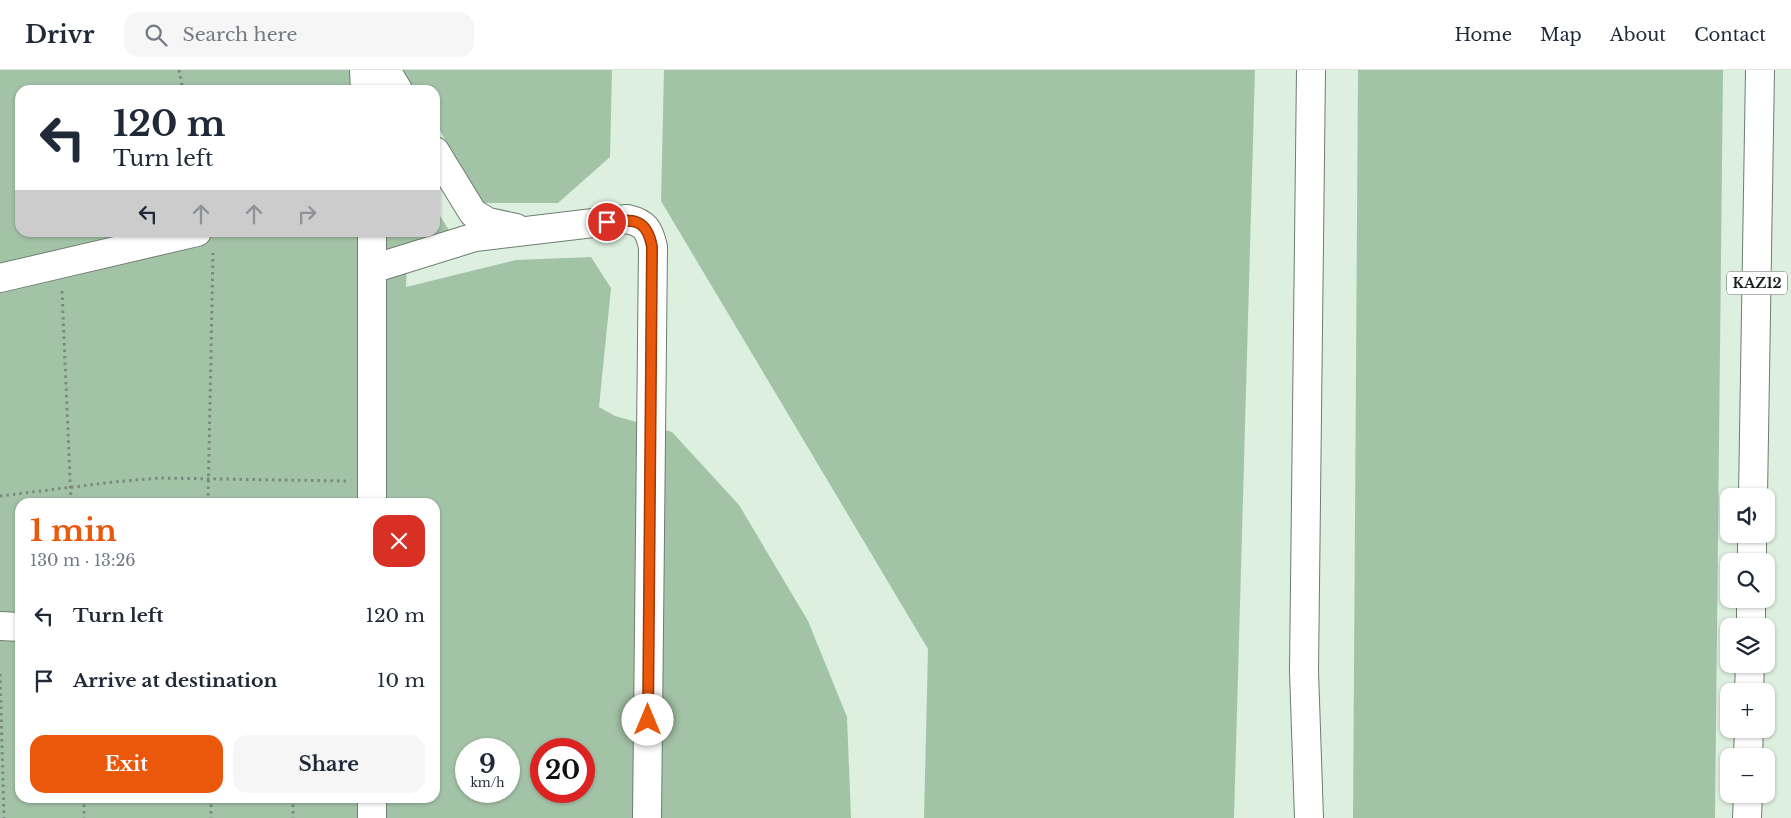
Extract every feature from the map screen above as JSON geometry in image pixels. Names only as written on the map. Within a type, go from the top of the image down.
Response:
[{"type":"main road","points":[[364,70],[365,85]]},
{"type":"main road","points":[[386,70],[395,85]]},
{"type":"main road","points":[[1309,818],[1304,671],[1311,70]]},
{"type":"main road","name":"KAZ12","points":[[1753,488],[1760,70]]},
{"type":"main road","points":[[440,159],[474,213],[488,222],[530,231]]},
{"type":"main road","points":[[372,269],[475,237],[627,219],[645,226],[650,235],[652,247],[647,818]]},
{"type":"main road","points":[[372,237],[372,492]]},
{"type":"main road","points":[[0,278],[61,264],[205,242]]},
{"type":"main road","points":[[0,626],[15,627]]},
{"type":"main road","points":[[372,803],[372,818]]},
{"type":"main road","points":[[1747,818],[1748,803]]},
{"type":"path","points":[[179,70],[182,85]]},
{"type":"path","points":[[205,242],[208,498]]},
{"type":"path","points":[[61,264],[71,498]]},
{"type":"path","points":[[0,496],[159,478],[208,479],[372,492]]},
{"type":"path","points":[[0,674],[4,818]]},
{"type":"path","points":[[84,803],[84,818]]},
{"type":"path","points":[[210,803],[211,818]]},
{"type":"path","points":[[293,803],[293,818]]},
{"type":"green space","points":[[0,70],[612,70],[610,157],[558,203],[479,203],[440,130],[440,85],[15,85],[15,237],[440,237],[440,216],[452,235],[408,245],[406,287],[516,260],[591,257],[611,288],[599,407],[615,416],[672,432],[739,505],[808,621],[847,717],[851,818],[0,818]]},
{"type":"green space","points":[[664,70],[1255,70],[1234,818],[924,818],[928,649],[661,201]]},
{"type":"green space","points":[[1358,70],[1723,70],[1715,818],[1353,818]]},
{"type":"route","points":[[607,222],[627,219],[645,226],[650,235],[652,247],[648,720]]}]
